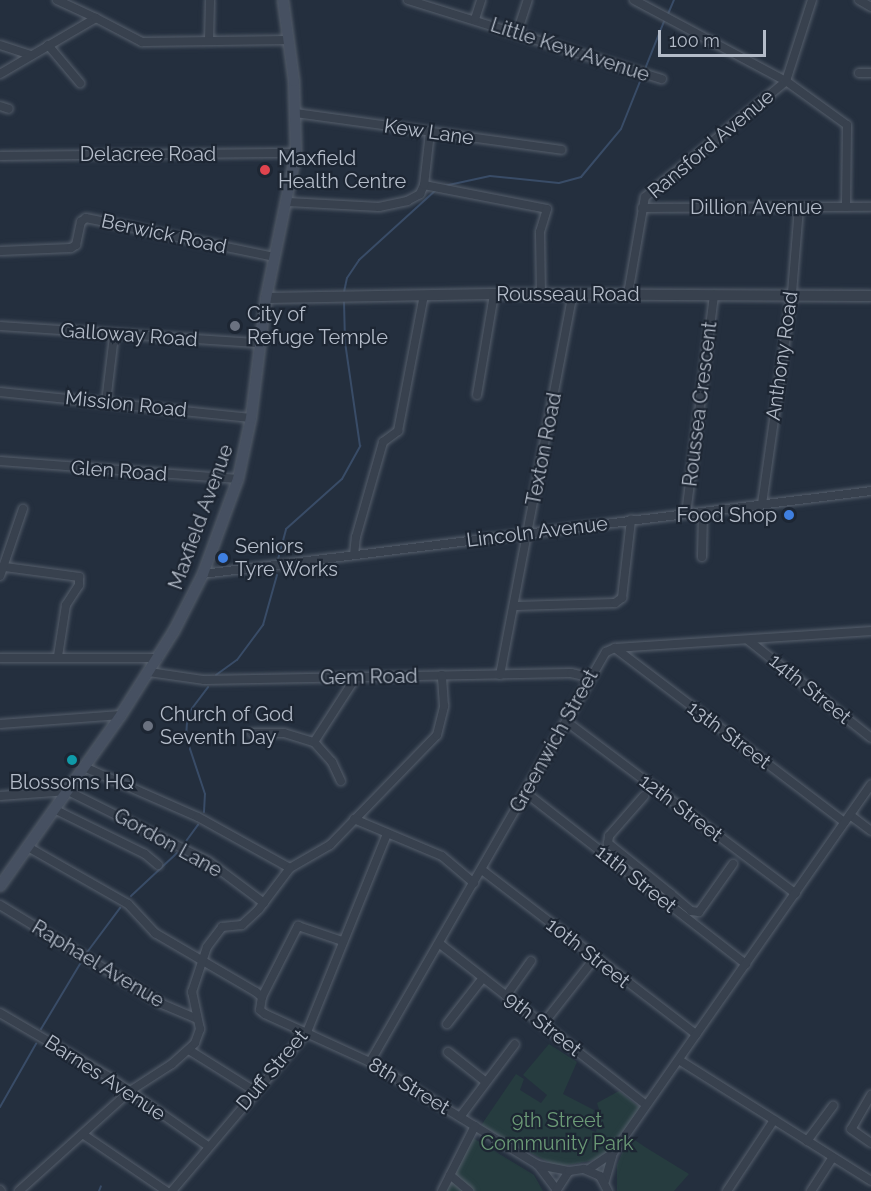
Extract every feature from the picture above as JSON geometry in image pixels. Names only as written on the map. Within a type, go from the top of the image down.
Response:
[{"type":"main road","name":"Maxfield Avenue","points":[[0,886],[56,810],[158,658],[203,574],[238,479],[251,417],[266,298],[288,202],[296,153],[296,113],[283,0]]},
{"type":"street","points":[[57,0],[142,42],[289,40]]},
{"type":"street","points":[[209,41],[210,0]]},
{"type":"street","name":"Little Kew Avenue","points":[[408,0],[424,2],[662,79]]},
{"type":"street","points":[[475,19],[481,0]]},
{"type":"street","points":[[517,33],[528,0]]},
{"type":"street","points":[[634,0],[786,81],[847,125],[846,207]]},
{"type":"street","name":"Ransford Avenue","points":[[628,294],[645,197],[786,81],[812,0]]},
{"type":"street","points":[[859,0],[871,7]]},
{"type":"street","points":[[0,74],[96,18]]},
{"type":"street","points":[[0,45],[32,55]]},
{"type":"street","points":[[48,45],[80,83]]},
{"type":"street","points":[[859,73],[871,73]]},
{"type":"street","name":"Kew Lane","points":[[296,113],[561,150]]},
{"type":"street","points":[[288,202],[395,206],[420,194],[424,185],[430,132]]},
{"type":"street","name":"Delacree Road","points":[[0,156],[296,153]]},
{"type":"street","points":[[424,185],[547,209],[540,232],[542,294]]},
{"type":"street","name":"Dillion Avenue","points":[[642,207],[871,207]]},
{"type":"street","name":"Anthony Road","points":[[762,504],[792,293],[799,207]]},
{"type":"street","name":"Berwick Road","points":[[0,251],[71,248],[76,245],[81,222],[86,218],[275,257]]},
{"type":"street","name":"Rousseau Road","points":[[266,298],[494,294],[792,293],[871,296]]},
{"type":"street","points":[[477,395],[494,294]]},
{"type":"street","name":"Texton Road","points":[[500,675],[516,606],[573,294]]},
{"type":"street","points":[[354,555],[356,537],[383,442],[398,431],[424,295]]},
{"type":"street","name":"Roussea Crescent","points":[[686,514],[714,295]]},
{"type":"street","name":"Galloway Road","points":[[0,326],[114,336],[259,343]]},
{"type":"street","points":[[106,402],[114,336]]},
{"type":"street","name":"Mission Road","points":[[0,392],[251,417]]},
{"type":"street","name":"Glen Road","points":[[0,461],[238,479]]},
{"type":"street","name":"Lincoln Avenue","points":[[203,574],[871,490]]},
{"type":"street","points":[[22,509],[2,571],[79,577],[79,585],[66,605],[58,656]]},
{"type":"street","points":[[702,557],[703,512]]},
{"type":"street","points":[[516,606],[615,603],[623,591],[631,520]]},
{"type":"street","points":[[615,648],[871,631]]},
{"type":"street","name":"14th Street","points":[[748,640],[871,738]]},
{"type":"street","name":"Greenwich Street","points":[[370,1062],[567,722],[588,677],[602,657],[615,648]]},
{"type":"street","name":"13th Street","points":[[615,648],[844,822]]},
{"type":"street","points":[[0,658],[58,656],[158,658]]},
{"type":"street","name":"Gem Road","points":[[149,672],[204,680],[581,673],[588,677]]},
{"type":"street","points":[[19,1191],[84,1135],[130,1091],[189,1050],[199,1033],[192,992],[200,960],[222,927],[242,925],[264,903],[290,868],[319,854],[440,731],[442,675]]},
{"type":"street","points":[[314,742],[356,677]]},
{"type":"street","points":[[0,724],[121,715]]},
{"type":"street","name":"12th Street","points":[[567,722],[796,894]]},
{"type":"street","points":[[252,733],[284,733],[314,742],[332,762],[340,781]]},
{"type":"street","points":[[84,767],[198,817],[290,868]]},
{"type":"street","points":[[608,1191],[605,1180],[613,1153],[871,784]]},
{"type":"street","points":[[0,796],[68,791]]},
{"type":"street","name":"Gordon Lane","points":[[68,791],[208,861],[264,903]]},
{"type":"street","name":"11th Street","points":[[526,793],[668,898],[746,964]]},
{"type":"street","points":[[644,796],[609,836],[608,843],[668,898],[691,911],[699,912],[734,864]]},
{"type":"street","points":[[56,810],[145,854],[158,866]]},
{"type":"street","points":[[850,815],[871,831]]},
{"type":"street","points":[[354,819],[442,856],[474,883]]},
{"type":"street","name":"Duff Street","points":[[172,1191],[307,1032],[387,834]]},
{"type":"street","points":[[28,848],[128,904],[155,933],[262,997],[298,926],[342,941]]},
{"type":"street","name":"10th Street","points":[[482,870],[594,959],[696,1034]]},
{"type":"street","name":"Raphael Avenue","points":[[0,905],[162,1004],[197,1019]]},
{"type":"street","name":"9th Street","points":[[440,944],[646,1106]]},
{"type":"street","points":[[543,1024],[594,959]]},
{"type":"street","points":[[506,996],[531,961]]},
{"type":"street","points":[[447,1024],[483,978]]},
{"type":"street","name":"8th Street","points":[[262,997],[260,1010],[370,1062],[538,1165]]},
{"type":"street","name":"Barnes Avenue","points":[[0,1013],[130,1091],[208,1146]]},
{"type":"street","points":[[460,1117],[514,1044]]},
{"type":"street","points":[[189,1050],[256,1092]]},
{"type":"street","points":[[448,1052],[486,1082]]},
{"type":"street","points":[[679,1060],[871,1181]]},
{"type":"street","points":[[871,1095],[850,1129],[871,1143]]},
{"type":"street","points":[[807,1141],[833,1106]]},
{"type":"street","points":[[727,1191],[774,1120]]},
{"type":"street","points":[[442,1191],[475,1126]]},
{"type":"street","points":[[84,1135],[166,1191]]},
{"type":"street","points":[[538,1165],[569,1171],[589,1169],[613,1153]]},
{"type":"street","points":[[811,1191],[833,1157]]},
{"type":"street","points":[[538,1165],[556,1190],[569,1171]]},
{"type":"street","points":[[589,1169],[605,1180]]},
{"type":"street","points":[[450,1175],[469,1191]]},
{"type":"green space","name":"9th Street Community Park","points":[[549,1044],[577,1062],[563,1094],[594,1110],[590,1130],[596,1132],[600,1113],[597,1103],[619,1091],[643,1110],[615,1147],[600,1159],[558,1167],[480,1127],[516,1074],[524,1079],[520,1090],[541,1103],[547,1095],[523,1075]]},
{"type":"green space","points":[[629,1136],[689,1174],[674,1191],[617,1191],[617,1165]]},
{"type":"green space","points":[[473,1138],[534,1175],[543,1191],[442,1191]]},
{"type":"waterway","points":[[668,14],[674,0]]},
{"type":"waterway","points":[[444,186],[490,176],[559,183],[581,177],[621,129],[665,19]]},
{"type":"waterway","points":[[344,292],[347,278],[359,260],[436,190]]},
{"type":"waterway","points":[[277,563],[286,529],[342,479],[360,446],[345,342],[344,301]]},
{"type":"waterway","points":[[216,675],[237,660],[263,625],[277,575]]},
{"type":"waterway","points":[[204,812],[205,794],[186,737],[190,711],[208,687]]},
{"type":"waterway","points":[[184,844],[198,825]]},
{"type":"waterway","points":[[131,896],[177,853]]},
{"type":"waterway","points":[[88,951],[120,908]]},
{"type":"waterway","points":[[41,1029],[80,964]]},
{"type":"waterway","points":[[0,1107],[36,1044]]},
{"type":"waterway","points":[[99,1191],[101,1186]]},
{"type":"place","name":"Maxfield Health Centre","points":[[265,170]]},
{"type":"place","name":"City of Refuge Temple","points":[[235,326]]},
{"type":"place","name":"Food Shop","points":[[789,515]]},
{"type":"place","name":"Seniors Tyre Works","points":[[223,558]]},
{"type":"place","name":"Church of God Seventh Day","points":[[148,726]]},
{"type":"place","name":"Blossoms HQ","points":[[72,760]]}]
